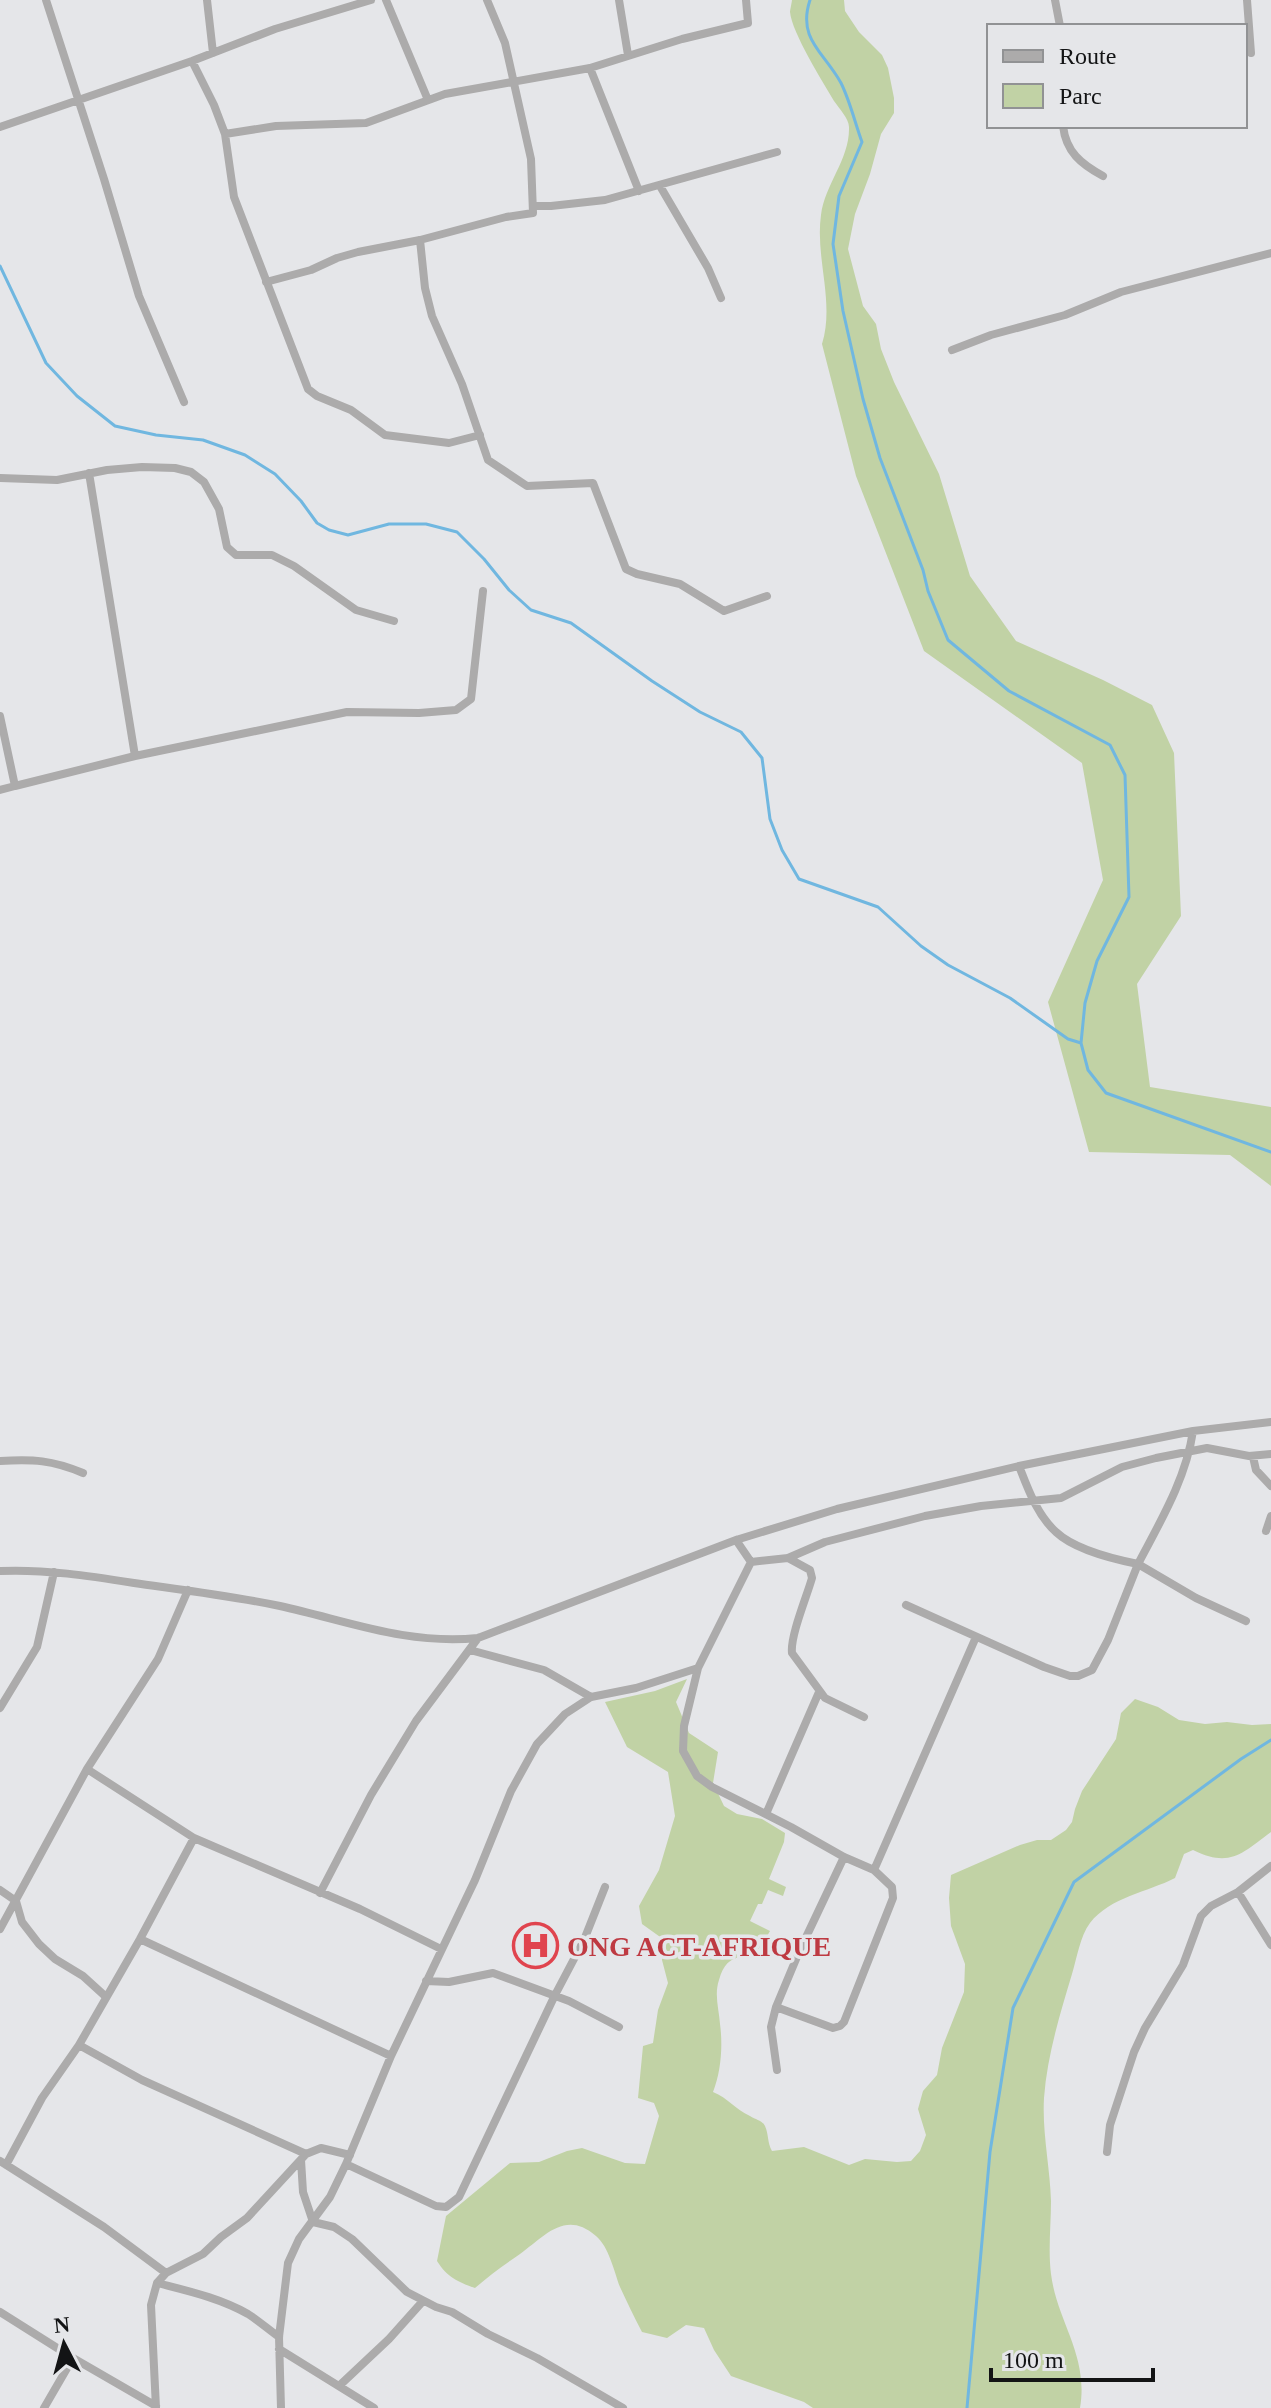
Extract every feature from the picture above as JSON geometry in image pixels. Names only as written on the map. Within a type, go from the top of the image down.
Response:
[{"type":"street","points":[[46,0],[139,296],[184,402]]},
{"type":"street","points":[[207,0],[213,53]]},
{"type":"street","points":[[0,127],[282,27],[371,0]]},
{"type":"street","points":[[386,0],[428,100]]},
{"type":"street","points":[[266,282],[311,270],[358,252],[533,213],[531,159],[505,43],[487,0]]},
{"type":"street","points":[[619,0],[628,55]]},
{"type":"street","points":[[225,134],[276,126],[366,123],[428,100],[474,88],[590,68],[682,39],[748,23],[746,0]]},
{"type":"street","points":[[1055,0],[1060,24]]},
{"type":"street","points":[[1247,0],[1251,53]]},
{"type":"street","points":[[192,61],[225,134],[234,197],[308,389],[351,410],[385,435],[449,443],[480,435]]},
{"type":"street","points":[[590,68],[639,191]]},
{"type":"street","points":[[1064,128],[1070,152],[1082,164],[1103,176]]},
{"type":"street","points":[[533,206],[605,200],[777,152]]},
{"type":"street","points":[[660,186],[708,268],[721,298]]},
{"type":"street","points":[[420,240],[425,288],[432,316],[462,384],[488,460],[527,486],[593,483],[626,569],[680,584],[724,611],[767,596]]},
{"type":"street","points":[[952,350],[991,335],[1065,315],[1121,292],[1271,253]]},
{"type":"street","points":[[0,478],[57,480],[142,467],[191,472],[204,482],[219,509],[227,547],[236,555],[272,555],[294,566],[356,610],[394,621]]},
{"type":"street","points":[[89,473],[135,756]]},
{"type":"street","points":[[0,790],[135,756],[347,712],[456,710],[471,699],[483,591]]},
{"type":"street","points":[[0,716],[15,786]]},
{"type":"street","points":[[0,1571],[54,1572],[188,1590],[281,1607],[369,1630],[436,1640],[478,1638],[736,1540],[837,1509],[1019,1466],[1193,1431],[1271,1422]]},
{"type":"street","points":[[906,1605],[1070,1676],[1086,1674],[1092,1670],[1108,1640],[1138,1564],[1170,1502],[1190,1451],[1193,1431]]},
{"type":"street","points":[[751,1562],[788,1558],[825,1542],[925,1516],[981,1506],[1061,1498],[1134,1463],[1190,1451],[1215,1449],[1253,1457],[1271,1454]]},
{"type":"street","points":[[1253,1457],[1256,1470],[1271,1486]]},
{"type":"street","points":[[0,1461],[33,1459],[61,1463],[83,1473]]},
{"type":"street","points":[[1019,1466],[1034,1502],[1060,1535],[1098,1553],[1138,1564],[1196,1598],[1246,1621]]},
{"type":"street","points":[[1266,1531],[1271,1516]]},
{"type":"street","points":[[736,1540],[751,1562]]},
{"type":"street","points":[[788,1558],[812,1573],[791,1648],[796,1660],[831,1703],[864,1717]]},
{"type":"street","points":[[751,1562],[698,1668],[684,1726],[683,1751],[687,1763],[697,1776],[712,1787],[874,1870],[892,1887],[893,1898],[840,2026],[833,2028],[776,2007]]},
{"type":"street","points":[[0,1708],[37,1647],[54,1572]]},
{"type":"street","points":[[0,1929],[87,1769],[158,1659],[188,1590]]},
{"type":"street","points":[[874,1870],[976,1637]]},
{"type":"street","points":[[320,1893],[371,1795],[416,1721],[478,1638]]},
{"type":"street","points":[[470,1650],[544,1670],[591,1697]]},
{"type":"street","points":[[281,2408],[279,2337],[288,2263],[294,2247],[330,2197],[346,2164],[391,2056],[475,1880],[527,1759],[549,1728],[591,1697],[636,1688],[698,1668]]},
{"type":"street","points":[[766,1814],[819,1692]]},
{"type":"street","points":[[87,1769],[194,1838],[360,1909],[441,1949]]},
{"type":"street","points":[[166,2273],[104,2227],[3,2163],[42,2098],[79,2045],[194,1838]]},
{"type":"street","points":[[777,2070],[771,2027],[776,2007],[844,1857]]},
{"type":"street","points":[[1107,2152],[1110,2125],[1134,2052],[1183,1965],[1201,1916],[1271,1866]]},
{"type":"street","points":[[346,2164],[436,2206],[446,2207],[453,2203],[584,1940],[605,1887]]},
{"type":"street","points":[[0,1890],[16,1901],[22,1922],[39,1944],[105,1996]]},
{"type":"street","points":[[1238,1892],[1271,1945]]},
{"type":"street","points":[[140,1939],[391,2056]]},
{"type":"street","points":[[426,1981],[449,1982],[493,1973],[555,1995],[619,2027]]},
{"type":"street","points":[[79,2045],[142,2080],[202,2105],[304,2157]]},
{"type":"street","points":[[156,2407],[151,2305],[157,2283],[166,2273],[203,2254],[247,2218],[304,2157],[321,2148],[350,2155]]},
{"type":"street","points":[[304,2157],[303,2192],[313,2222]]},
{"type":"street","points":[[313,2222],[334,2227],[352,2239],[407,2292],[452,2312],[623,2408]]},
{"type":"street","points":[[157,2283],[208,2297],[237,2309],[252,2316],[279,2337]]},
{"type":"street","points":[[339,2386],[389,2339],[423,2301]]},
{"type":"street","points":[[0,2312],[156,2407]]},
{"type":"street","points":[[279,2349],[374,2408]]},
{"type":"street","points":[[44,2408],[73,2358]]},
{"type":"green space","points":[[792,0],[844,0],[845,11],[859,32],[882,55],[888,68],[894,113],[881,134],[855,214],[848,249],[863,306],[876,324],[881,349],[894,382],[939,474],[970,576],[1016,641],[1152,705],[1174,753],[1181,916],[1137,984],[1150,1087],[1271,1107],[1271,1186],[1230,1155],[1089,1152],[1048,1002],[1103,880],[1082,763],[924,651],[856,476],[822,344],[826,296],[820,247],[823,204],[846,150],[849,124],[796,32],[790,12]]},
{"type":"green space","points":[[687,1679],[676,1702],[689,1733],[718,1752],[713,1783],[724,1806],[737,1814],[762,1819],[785,1833],[769,1879],[786,1887],[783,1896],[768,1890],[750,1921],[770,1931],[755,1952],[727,1964],[719,1980],[717,1997],[721,2050],[713,2092],[762,2122],[772,2151],[804,2147],[849,2165],[865,2159],[911,2161],[920,2151],[926,2135],[918,2109],[923,2091],[937,2075],[942,2048],[964,1992],[965,1964],[951,1926],[951,1875],[1020,1845],[1051,1840],[1066,1830],[1072,1822],[1082,1791],[1116,1739],[1121,1713],[1135,1699],[1158,1707],[1179,1720],[1205,1724],[1271,1724],[1271,1832],[1235,1856],[1217,1858],[1193,1850],[1184,1854],[1175,1878],[1108,1907],[1090,1923],[1081,1941],[1059,2020],[1044,2098],[1051,2201],[1050,2265],[1054,2291],[1080,2371],[1080,2408],[813,2408],[731,2376],[704,2328],[686,2325],[667,2338],[642,2332],[604,2246],[585,2228],[574,2225],[555,2228],[475,2288],[453,2278],[437,2261],[446,2216],[510,2163],[539,2162],[582,2148],[625,2163],[645,2164],[659,2116],[654,2103],[638,2098],[643,2046],[653,2043],[658,2010],[668,1983],[662,1960],[663,1939],[642,1924],[639,1906],[659,1870],[675,1816],[668,1772],[627,1747],[605,1702],[655,1691]]},
{"type":"waterway","points":[[810,0],[807,13],[810,35],[841,83],[862,142],[839,196],[833,244],[843,311],[880,458],[923,570],[928,591],[948,640],[1009,691],[1110,745],[1125,775],[1129,897],[1097,961],[1085,1003],[1081,1043],[1088,1070],[1106,1093],[1271,1152]]},
{"type":"waterway","points":[[0,266],[46,363],[77,396],[115,426],[156,435],[203,440],[245,455],[275,474],[317,523],[329,530],[348,535],[389,524],[426,524],[457,532],[531,610],[571,623],[700,712],[741,732],[762,758],[770,819],[782,850],[799,879],[878,907],[921,946],[948,965],[1010,998],[1068,1039],[1081,1043]]},
{"type":"waterway","points":[[967,2408],[990,2152],[1013,2008],[1074,1882],[1271,1740]]},
{"type":"place","name":"ONG ACT-AFRIQUE","points":[[536,1946]]}]
